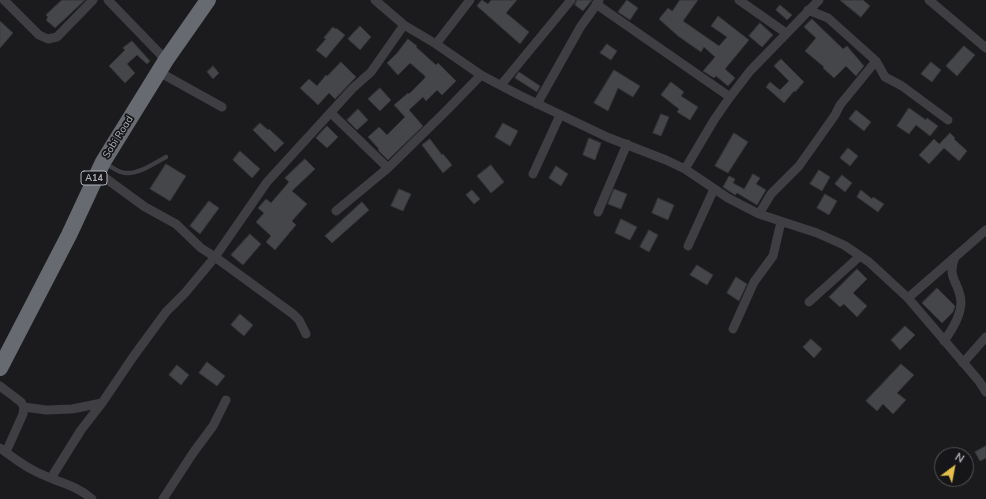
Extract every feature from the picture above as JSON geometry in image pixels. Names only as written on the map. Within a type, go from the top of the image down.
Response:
[{"type":"highway","name":"Sobi Road","points":[[0,368],[69,235],[100,167],[162,66],[208,0]]},
{"type":"street","points":[[4,0],[39,35],[48,39],[57,37],[93,0]]},
{"type":"street","points":[[108,0],[162,66],[222,107]]},
{"type":"street","points":[[375,0],[404,25],[436,44],[481,75],[500,85],[607,137],[645,151],[684,169],[714,189],[759,214],[832,238],[869,262],[908,298],[986,392]]},
{"type":"street","points":[[436,44],[470,0]]},
{"type":"street","points":[[500,85],[571,0]]},
{"type":"street","points":[[738,0],[786,33]]},
{"type":"street","points":[[684,169],[730,97],[750,71],[819,0]]},
{"type":"street","points":[[929,0],[986,48]]},
{"type":"street","points":[[537,104],[581,26],[598,2],[730,97]]},
{"type":"street","points":[[808,10],[828,18],[876,61],[885,77],[902,86],[948,120]]},
{"type":"street","points":[[51,478],[81,430],[102,403],[166,312],[185,293],[215,257],[267,182],[353,88],[371,72],[404,25]]},
{"type":"street","points":[[759,214],[771,194],[800,166],[835,115],[840,105],[876,61]]},
{"type":"street","points":[[336,211],[388,168],[481,75]]},
{"type":"street","points":[[331,113],[388,168]]},
{"type":"street","points":[[533,174],[560,115]]},
{"type":"street","points":[[598,212],[627,144]]},
{"type":"street","points":[[100,167],[145,207],[176,224],[201,248],[293,314],[299,320],[306,334]]},
{"type":"street","points":[[688,246],[714,189]]},
{"type":"street","points":[[733,329],[754,282],[773,256],[781,222]]},
{"type":"street","points":[[908,298],[986,230]]},
{"type":"street","points":[[810,302],[860,256]]},
{"type":"street","points":[[944,341],[956,322],[961,302],[958,288],[951,272],[955,257]]},
{"type":"street","points":[[963,363],[986,337]]},
{"type":"street","points":[[0,386],[21,402],[24,408],[23,414],[3,450],[31,469],[85,492],[92,499]]},
{"type":"street","points":[[163,499],[193,453],[213,426],[226,400]]},
{"type":"street","points":[[24,408],[46,410],[72,409],[102,403]]},
{"type":"lane","points":[[100,167],[125,173],[136,172],[166,157]]},
{"type":"building","points":[[62,0],[85,0],[55,28],[46,20],[48,17],[46,15]]},
{"type":"building","points":[[482,0],[488,4],[491,0],[517,0],[506,13],[529,32],[520,44],[477,6]]},
{"type":"building","points":[[577,0],[592,0],[583,11],[575,5]]},
{"type":"building","points":[[627,0],[638,8],[630,20],[618,12]]},
{"type":"building","points":[[680,0],[698,0],[683,21],[719,46],[727,37],[711,26],[718,16],[749,40],[725,69],[735,78],[728,86],[716,76],[714,78],[703,71],[715,57],[704,47],[701,52],[678,36],[659,19],[668,8],[672,11]]},
{"type":"building","points":[[840,0],[863,0],[870,6],[861,17]]},
{"type":"building","points":[[780,5],[792,15],[787,20],[776,10]]},
{"type":"building","points":[[812,19],[843,49],[847,46],[864,66],[856,76],[846,66],[834,78],[823,68],[824,67],[805,51],[816,38],[804,27]]},
{"type":"building","points":[[0,21],[13,33],[0,48]]},
{"type":"building","points":[[760,23],[773,35],[762,47],[749,36]]},
{"type":"building","points":[[360,26],[371,37],[360,50],[348,39]]},
{"type":"building","points":[[333,27],[345,35],[326,58],[316,50],[326,39],[324,38]]},
{"type":"building","points":[[408,39],[436,65],[438,63],[456,81],[442,95],[437,90],[426,101],[423,97],[409,110],[423,126],[388,160],[368,137],[379,127],[387,135],[405,117],[394,105],[408,93],[409,94],[425,78],[425,76],[410,63],[398,75],[387,63]]},
{"type":"building","points":[[132,41],[150,61],[147,64],[137,55],[127,64],[135,73],[125,83],[109,66],[125,50],[123,48]]},
{"type":"building","points":[[607,44],[617,51],[611,60],[600,53]]},
{"type":"building","points":[[964,46],[975,55],[957,76],[946,66]]},
{"type":"building","points":[[781,59],[804,82],[784,103],[766,87],[770,82],[780,90],[789,81],[774,66]]},
{"type":"building","points":[[341,62],[356,77],[335,99],[329,93],[318,105],[300,88],[309,79],[317,86],[326,75],[327,76]]},
{"type":"building","points":[[931,62],[941,70],[932,82],[921,74]]},
{"type":"building","points":[[213,66],[219,73],[213,79],[207,72]]},
{"type":"building","points":[[614,70],[640,86],[633,97],[618,88],[608,111],[594,103]]},
{"type":"building","points":[[519,72],[540,86],[537,92],[515,78]]},
{"type":"building","points":[[671,82],[684,92],[681,96],[698,107],[690,120],[677,112],[679,109],[661,95]]},
{"type":"building","points":[[380,88],[391,100],[380,111],[368,99]]},
{"type":"building","points":[[909,108],[926,120],[927,118],[938,126],[930,136],[916,125],[909,134],[897,126]]},
{"type":"building","points":[[358,109],[368,120],[357,130],[347,120]]},
{"type":"building","points":[[856,110],[871,122],[864,131],[849,119]]},
{"type":"building","points":[[661,114],[669,117],[661,136],[653,133]]},
{"type":"building","points":[[260,123],[284,143],[275,152],[253,130]]},
{"type":"building","points":[[503,123],[518,131],[510,146],[495,137]]},
{"type":"building","points":[[327,126],[338,137],[327,148],[316,138]]},
{"type":"building","points":[[734,133],[748,142],[728,173],[715,166]]},
{"type":"building","points":[[950,133],[955,138],[954,139],[967,151],[959,161],[944,148],[929,164],[919,155],[934,139],[939,144]]},
{"type":"building","points":[[589,138],[601,143],[595,160],[583,155]]},
{"type":"building","points":[[430,139],[452,165],[443,173],[422,145]]},
{"type":"building","points":[[848,148],[858,156],[850,166],[840,158]]},
{"type":"building","points":[[240,151],[260,169],[252,178],[233,160]]},
{"type":"building","points":[[305,159],[315,169],[292,191],[307,204],[292,221],[296,225],[275,250],[266,242],[271,236],[256,222],[264,213],[258,208],[266,199],[271,203],[289,182],[285,178]]},
{"type":"building","points":[[166,164],[186,176],[170,201],[150,189]]},
{"type":"building","points":[[491,165],[504,182],[491,193],[477,176]]},
{"type":"building","points":[[556,166],[568,174],[561,186],[549,178]]},
{"type":"building","points":[[819,170],[830,177],[822,191],[810,184]]},
{"type":"building","points":[[753,174],[760,178],[756,184],[766,190],[757,205],[737,193],[735,195],[723,187],[729,176],[735,179],[733,183],[744,189]]},
{"type":"building","points":[[842,175],[852,183],[845,192],[835,184]]},
{"type":"building","points":[[399,189],[411,194],[403,211],[391,206]]},
{"type":"building","points":[[614,189],[627,194],[621,209],[608,204]]},
{"type":"building","points":[[472,190],[480,199],[474,204],[466,195]]},
{"type":"building","points":[[861,190],[872,199],[873,197],[884,204],[878,212],[857,197]]},
{"type":"building","points":[[825,194],[837,201],[829,215],[817,208]]},
{"type":"building","points":[[658,198],[674,205],[668,220],[652,213]]},
{"type":"building","points":[[209,201],[219,208],[200,234],[190,226]]},
{"type":"building","points":[[362,202],[369,210],[332,243],[325,236]]},
{"type":"building","points":[[621,219],[637,227],[630,240],[615,233]]},
{"type":"building","points":[[649,230],[658,235],[649,252],[640,247]]},
{"type":"building","points":[[250,234],[261,244],[243,265],[231,255]]},
{"type":"building","points":[[697,265],[713,275],[707,285],[690,275]]},
{"type":"building","points":[[857,269],[867,279],[853,293],[867,306],[857,317],[844,304],[840,307],[829,297]]},
{"type":"building","points":[[736,277],[747,284],[739,301],[727,293]]},
{"type":"building","points":[[937,288],[955,306],[953,312],[942,323],[922,303]]},
{"type":"building","points":[[240,314],[253,325],[244,336],[231,325]]},
{"type":"building","points":[[905,326],[915,335],[900,350],[891,340]]},
{"type":"building","points":[[811,339],[822,349],[814,358],[803,347]]},
{"type":"building","points":[[207,362],[225,376],[217,386],[199,373]]},
{"type":"building","points":[[901,364],[914,375],[897,393],[906,400],[893,414],[883,404],[877,411],[866,401]]},
{"type":"building","points":[[177,365],[189,375],[181,385],[169,375]]},
{"type":"building","points":[[986,446],[986,458],[980,461],[975,452]]}]
